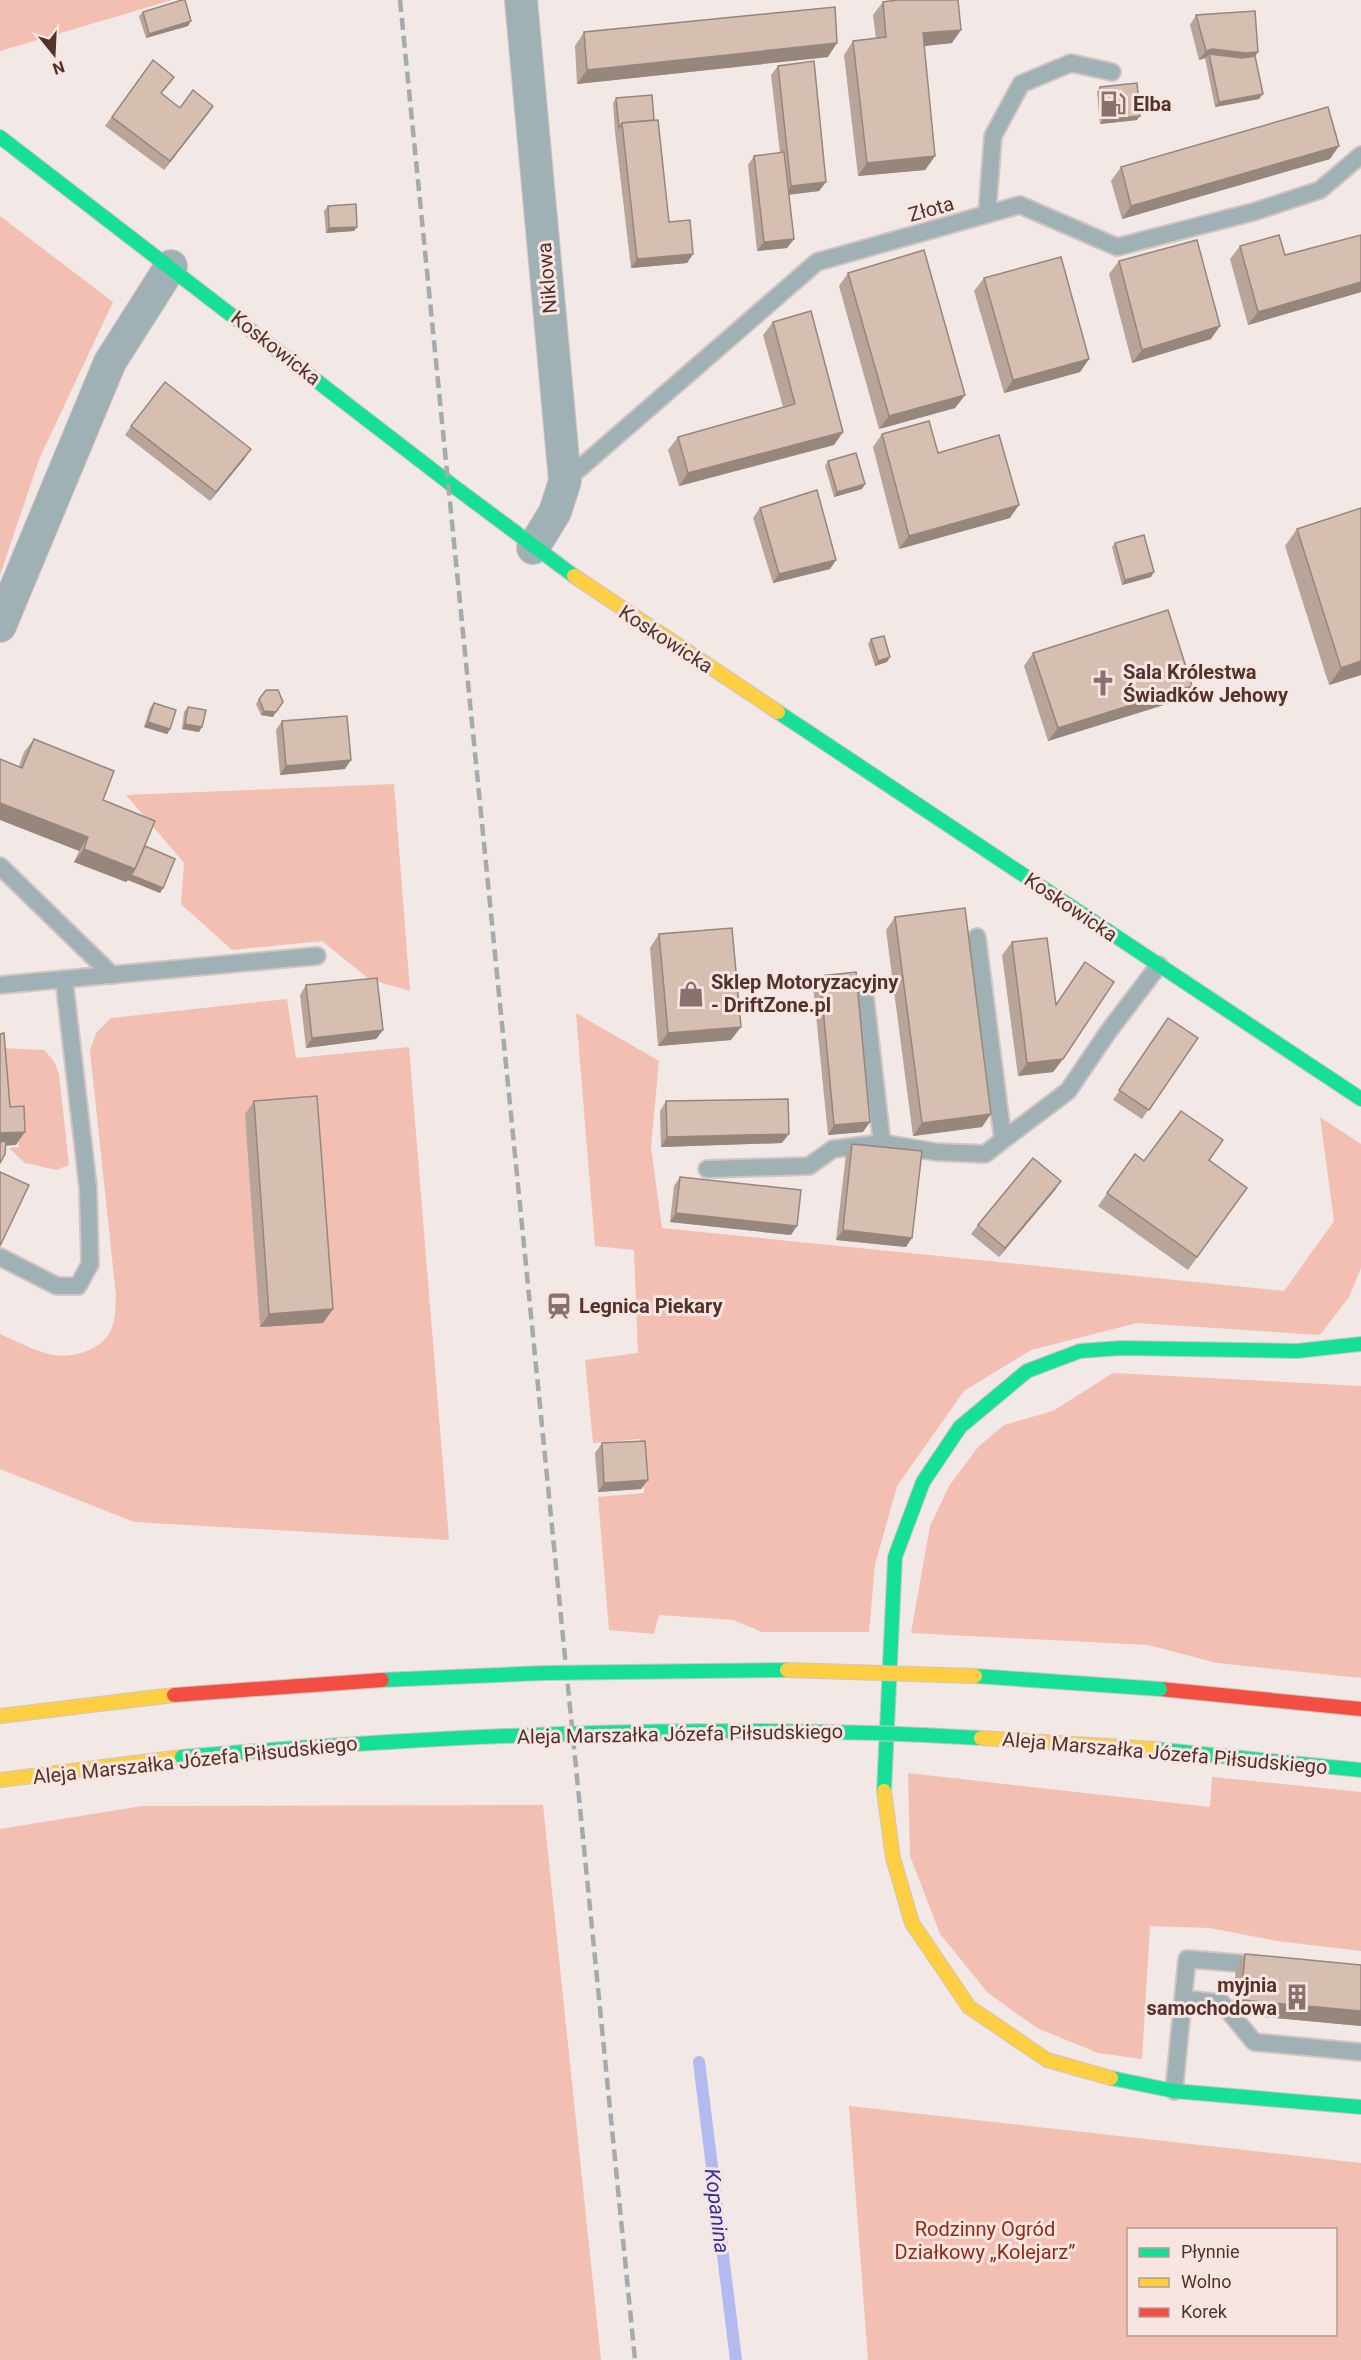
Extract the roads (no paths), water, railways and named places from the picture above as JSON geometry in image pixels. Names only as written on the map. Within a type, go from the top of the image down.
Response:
[{"type":"street","name":"Niklowa","points":[[521,0],[565,481],[555,512],[533,548]]},
{"type":"street","name":"Koskowicka","points":[[0,137],[171,266],[533,548],[623,612],[709,666],[1361,1099]]},
{"type":"street","points":[[0,626],[110,362],[171,266]]},
{"type":"street","points":[[1339,1346],[1361,1339]]},
{"type":"street","points":[[1361,1344],[1297,1351],[1121,1347],[1080,1351],[1027,1371],[960,1427],[923,1482],[895,1557],[884,1798],[893,1858],[912,1923],[969,2007],[1047,2060],[1107,2077],[1174,2091],[1361,2108]]},
{"type":"street","points":[[0,1716],[174,1695],[314,1683],[435,1676],[689,1670],[1049,1678],[1361,1709]]},
{"type":"street","name":"Aleja Marszałka Józefa Piłsudskiego","points":[[0,1780],[182,1757],[322,1744],[640,1731],[854,1732],[987,1737],[1154,1749],[1361,1770]]},
{"type":"lane","points":[[987,214],[993,136],[1021,84],[1071,63],[1112,72]]},
{"type":"lane","name":"Złota","points":[[565,481],[817,262],[1020,205],[1117,247],[1253,212],[1320,190],[1361,155]]},
{"type":"lane","points":[[0,866],[112,975]]},
{"type":"lane","points":[[977,938],[1003,1140]]},
{"type":"lane","points":[[0,985],[317,956]]},
{"type":"lane","points":[[707,1168],[809,1166],[833,1149],[882,1143],[936,1152],[985,1154],[1068,1091],[1108,1032],[1159,965]]},
{"type":"lane","points":[[0,1257],[57,1286],[78,1286],[90,1264],[88,1187],[64,980]]},
{"type":"lane","points":[[864,988],[882,1143]]},
{"type":"lane","points":[[1174,2091],[1187,1959],[1280,1967]]},
{"type":"lane","points":[[1184,1999],[1222,2003],[1254,2042],[1361,2052]]},
{"type":"waterway","name":"Kopanina","points":[[699,2062],[736,2360]]},
{"type":"railway","points":[[400,0],[635,2360]]},
{"type":"place","name":"Elba","points":[[1113,104]]},
{"type":"place","name":"Sala Królestwa Świadków Jehowy","points":[[1103,683]]},
{"type":"place","name":"Sklep Motoryzacyjny - DriftZone.pl","points":[[691,994]]},
{"type":"place","name":"Legnica Piekary","points":[[559,1306]]},
{"type":"place","name":"myjnia samochodowa","points":[[1297,1997]]},
{"type":"park label","name":"Rodzinny Ogród Działkowy „Kolejarz”","points":[[985,2240]]}]
